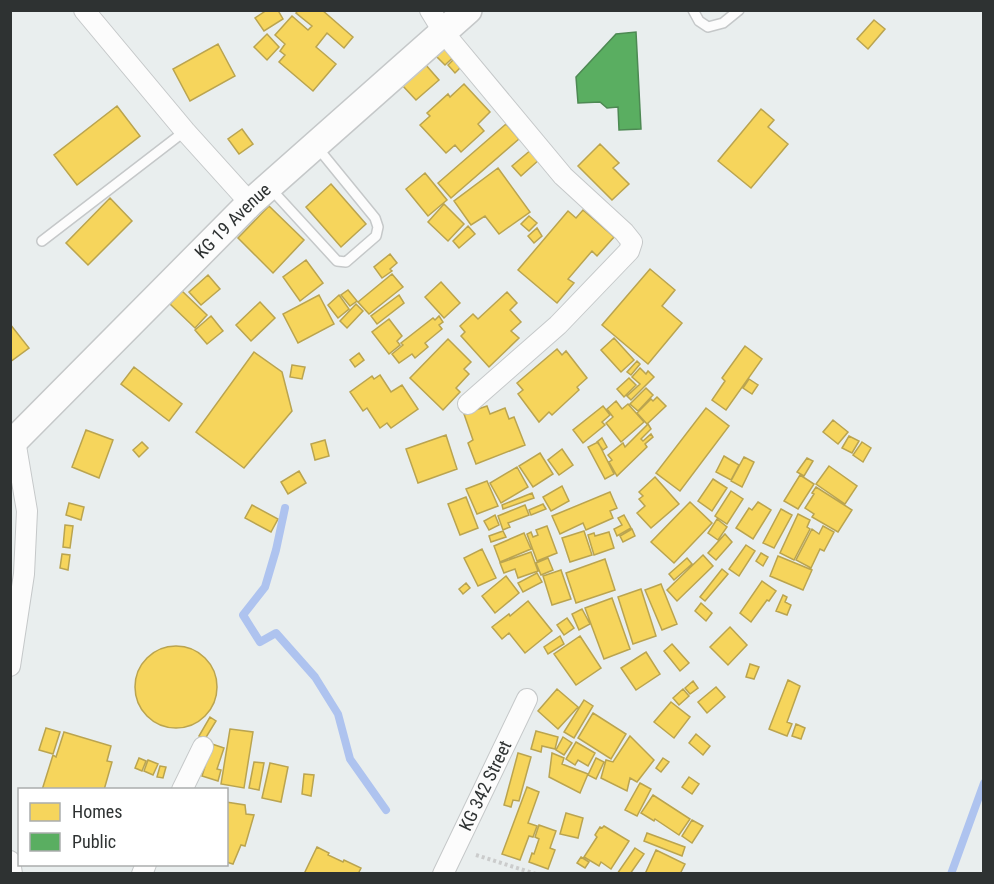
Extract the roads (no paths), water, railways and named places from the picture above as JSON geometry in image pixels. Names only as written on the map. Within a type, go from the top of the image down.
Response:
[{"type":"main road","name":"KG 19 Avenue","points":[[13,442],[437,22],[468,10]]},
{"type":"street","points":[[84,10],[185,131],[260,195]]},
{"type":"street","points":[[437,22],[563,176],[632,242],[629,251],[558,325],[468,404]]},
{"type":"street","points":[[10,666],[24,574],[27,511],[13,442]]},
{"type":"street","name":"KG 342 Street","points":[[443,873],[526,699]]},
{"type":"street","points":[[182,788],[203,747]]},
{"type":"street","points":[[10,861],[12,873]]},
{"type":"lane","points":[[693,10],[699,21],[708,27],[723,23],[739,10]]},
{"type":"lane","points":[[42,241],[185,131]]},
{"type":"lane","points":[[260,195],[337,261],[346,262],[376,236],[378,227],[375,218],[315,145]]},
{"type":"waterway","points":[[285,508],[265,587],[243,615],[260,642],[276,633],[315,677],[338,714],[350,759],[386,810]]},
{"type":"waterway","points":[[951,874],[984,783]]}]
